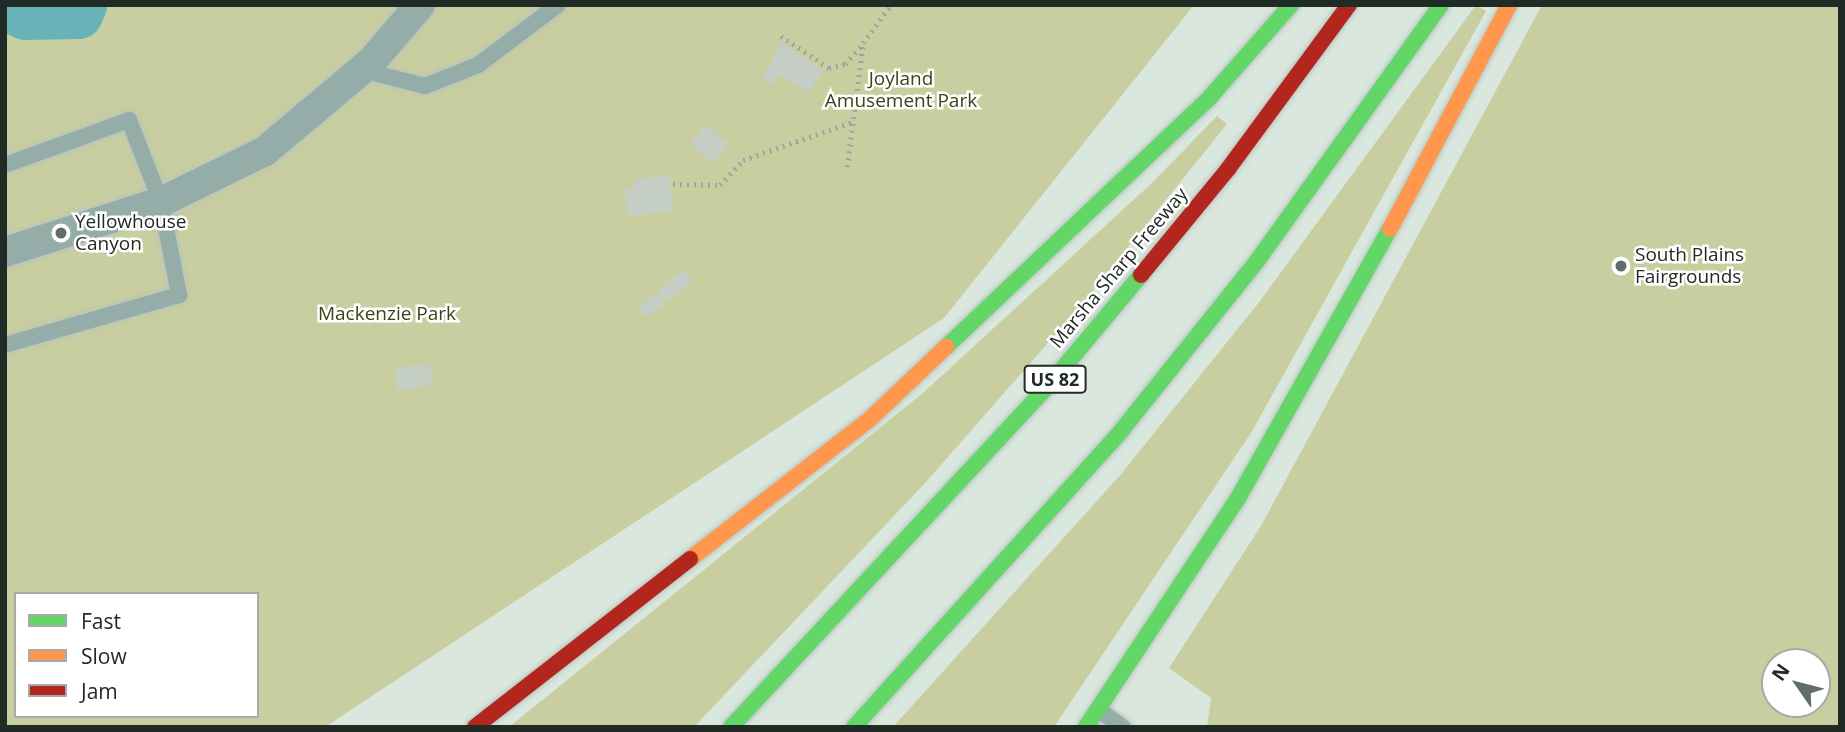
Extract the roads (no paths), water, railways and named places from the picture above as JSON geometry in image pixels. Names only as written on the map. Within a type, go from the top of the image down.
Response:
[{"type":"highway","points":[[475,727],[870,419],[1211,96],[1291,5]]},
{"type":"highway","name":"Marsha Sharp Freeway","points":[[731,727],[1055,379],[1228,169],[1349,5]]},
{"type":"highway","points":[[854,727],[966,610],[1129,421],[1257,261],[1441,5]]},
{"type":"highway","points":[[1086,727],[1237,500],[1300,393],[1509,5]]},
{"type":"street","points":[[5,253],[161,202],[265,151],[362,70],[420,5]]},
{"type":"lane","points":[[362,70],[425,86],[478,65],[558,5]]},
{"type":"lane","points":[[5,165],[129,120],[161,202],[178,295],[5,345]]},
{"type":"lane","points":[[1099,710],[1122,727]]},
{"type":"waterway","points":[[5,6],[25,15],[78,14],[82,5]]},
{"type":"place","name":"Yellowhouse Canyon","points":[[61,233]]},
{"type":"place","name":"South Plains Fairgrounds","points":[[1621,266]]},
{"type":"park label","name":"Joyland Amusement Park","points":[[901,90]]},
{"type":"park label","name":"Mackenzie Park","points":[[387,314]]}]
